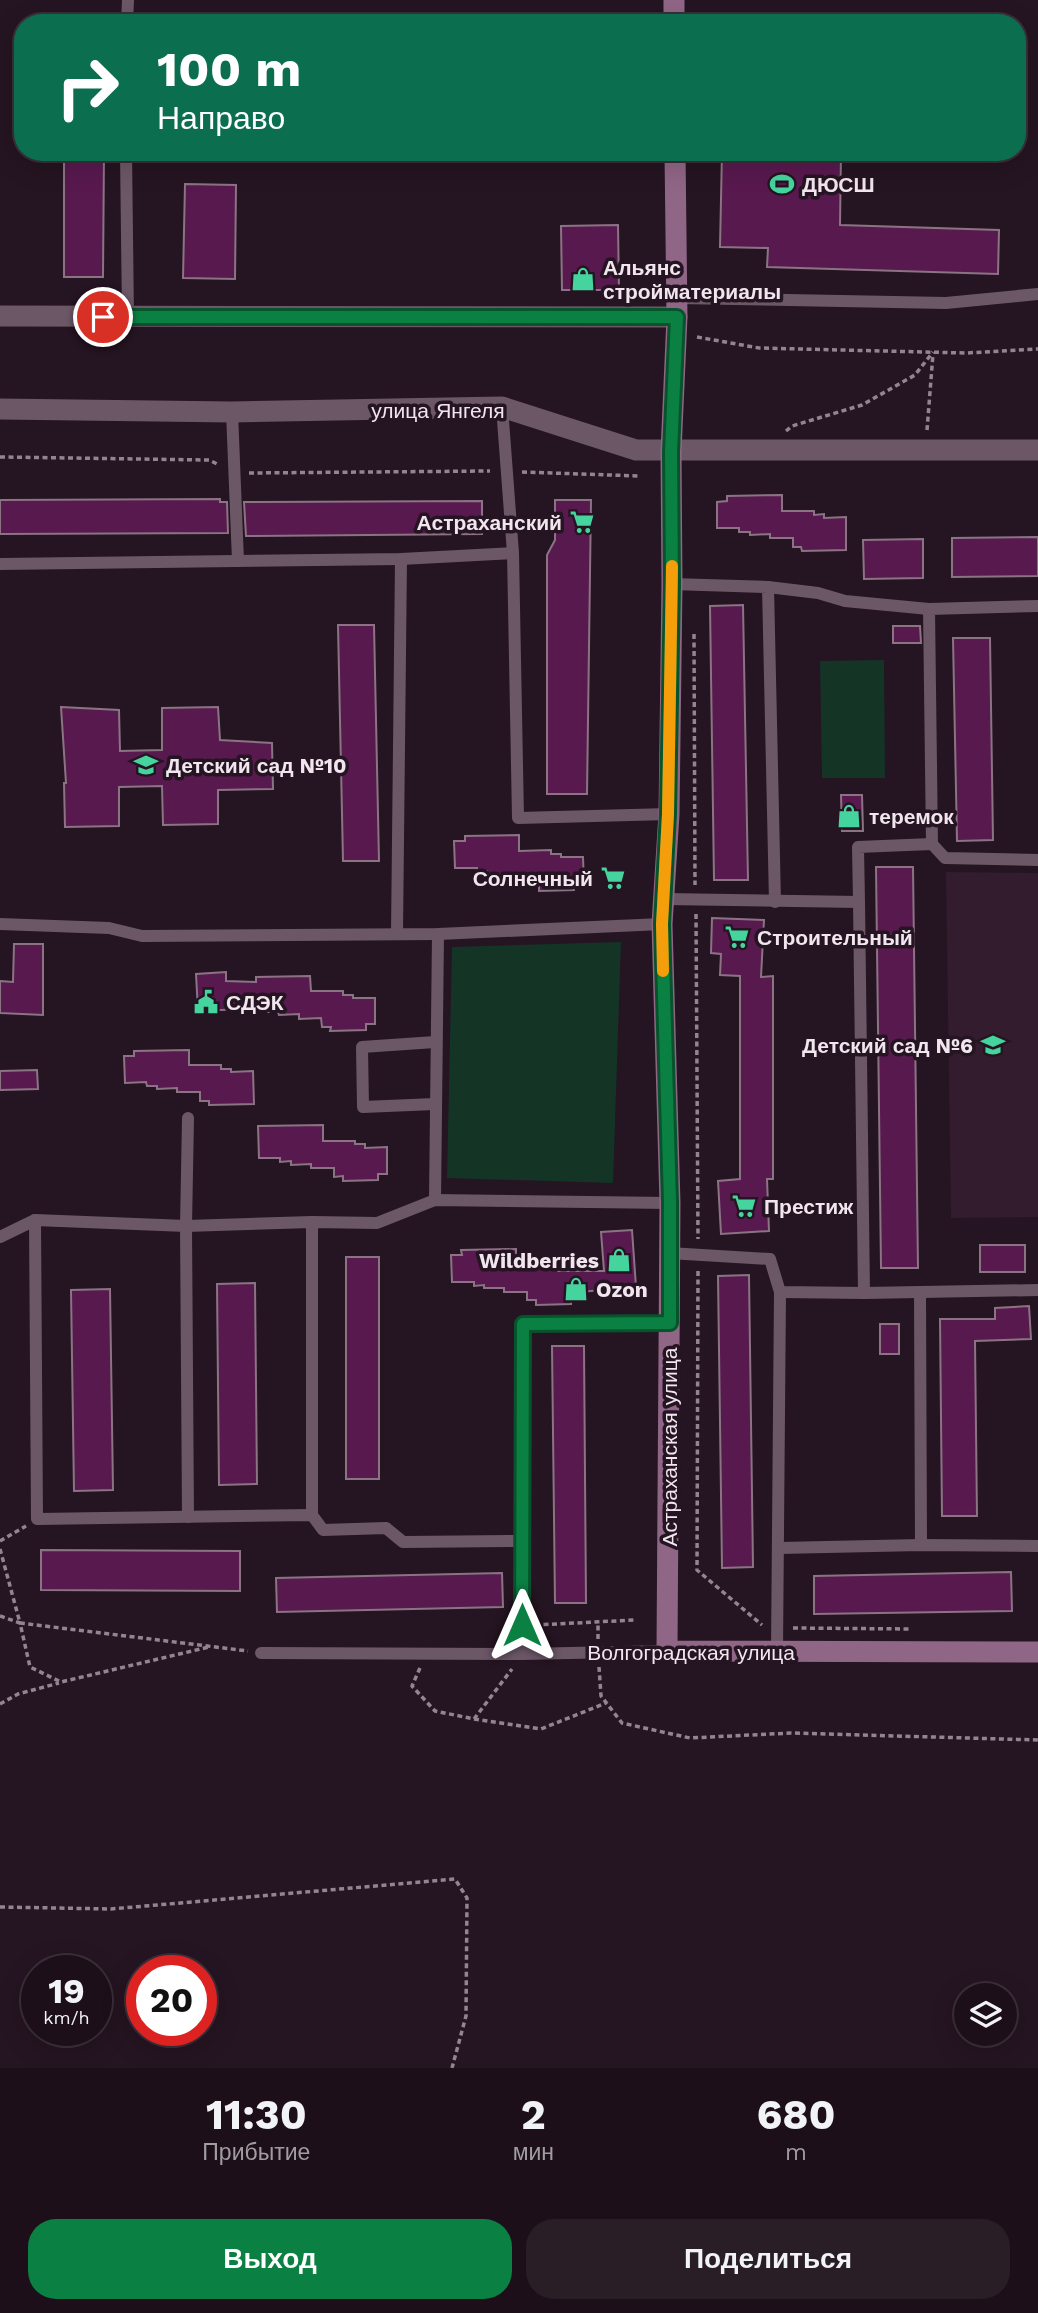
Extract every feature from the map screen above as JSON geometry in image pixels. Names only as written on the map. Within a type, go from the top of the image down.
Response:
[{"type":"street","name":"Астраханская улица","points":[[667,1651],[670,1202],[662,924],[668,814],[671,452],[677,307],[675,161]]},
{"type":"street","points":[[0,316],[128,317],[677,307]]},
{"type":"street","name":"улица Янгеля","points":[[0,409],[232,412],[502,407],[636,450],[1038,450]]},
{"type":"street","name":"Волгоградская улица","points":[[667,1651],[1038,1652]]},
{"type":"lane","points":[[126,161],[128,317]]},
{"type":"lane","points":[[677,307],[946,303],[1038,294]]},
{"type":"lane","points":[[502,407],[513,553],[518,818],[668,814]]},
{"type":"lane","points":[[232,412],[238,561]]},
{"type":"lane","points":[[0,564],[401,559],[513,553]]},
{"type":"lane","points":[[397,934],[401,559]]},
{"type":"lane","points":[[672,584],[768,587],[818,593],[845,601],[929,609],[1038,606]]},
{"type":"lane","points":[[768,587],[775,902]]},
{"type":"lane","points":[[929,609],[932,844],[946,858],[1038,860]]},
{"type":"lane","points":[[864,1293],[858,846],[932,844]]},
{"type":"lane","points":[[665,899],[859,902]]},
{"type":"lane","points":[[0,924],[109,928],[142,936],[438,934],[662,924]]},
{"type":"lane","points":[[435,1200],[438,934]]},
{"type":"lane","points":[[435,1042],[362,1047],[363,1107],[435,1104]]},
{"type":"lane","points":[[188,1118],[188,1517]]},
{"type":"lane","points":[[0,1237],[35,1220],[186,1226],[377,1223],[435,1200],[670,1202]]},
{"type":"lane","points":[[35,1220],[37,1519],[312,1515]]},
{"type":"lane","points":[[312,1222],[312,1515],[323,1530],[386,1528],[402,1542],[522,1541]]},
{"type":"lane","points":[[669,1253],[770,1259],[780,1292],[777,1651]]},
{"type":"lane","points":[[780,1292],[1038,1290]]},
{"type":"lane","points":[[920,1292],[921,1545]]},
{"type":"lane","points":[[522,1654],[523,1324],[670,1323]]},
{"type":"lane","points":[[779,1548],[1038,1546]]},
{"type":"lane","name":"Волгоградская улица","points":[[261,1653],[522,1654],[667,1651]]},
{"type":"path","points":[[691,336],[759,348],[933,352],[1038,349]]},
{"type":"path","points":[[925,450],[933,352]]},
{"type":"path","points":[[759,451],[792,426],[862,405],[905,381],[915,374],[933,352]]},
{"type":"path","points":[[0,457],[209,460],[234,473],[506,471],[639,476]]},
{"type":"path","points":[[694,626],[697,1570],[764,1627],[915,1629]]},
{"type":"path","points":[[0,1541],[37,1519]]},
{"type":"path","points":[[0,1549],[30,1667],[61,1682]]},
{"type":"path","points":[[0,1616],[20,1623],[261,1653]]},
{"type":"path","points":[[522,1625],[635,1620]]},
{"type":"path","points":[[0,1704],[18,1694],[61,1682],[211,1646]]},
{"type":"path","points":[[598,1652],[601,1696],[622,1723],[690,1738],[791,1733],[1038,1740]]},
{"type":"path","points":[[427,1653],[412,1686],[435,1711],[541,1729],[607,1703]]},
{"type":"path","points":[[474,1719],[522,1654]]},
{"type":"path","points":[[0,1907],[111,1909],[455,1879],[467,1898],[466,2016],[452,2068]]},
{"type":"shaded area","name":"Детский сад №6","points":[[946,872],[1038,873],[1038,1217],[951,1218]]},
{"type":"green space","points":[[884,660],[885,778],[822,778],[820,661]]},
{"type":"green space","points":[[621,942],[613,1183],[447,1178],[452,947]]},
{"type":"building","points":[[64,161],[104,161],[103,277],[64,277]]},
{"type":"building","points":[[722,161],[841,161],[840,225],[999,230],[998,274],[767,267],[768,248],[720,247]]},
{"type":"building","points":[[185,184],[236,185],[235,279],[183,278]]},
{"type":"building","points":[[618,225],[619,290],[562,290],[561,226]]},
{"type":"building","points":[[782,495],[782,511],[814,511],[814,515],[824,514],[824,518],[846,517],[846,550],[802,551],[801,547],[793,547],[793,538],[770,538],[770,534],[750,535],[750,532],[739,532],[739,528],[717,528],[717,502],[727,501],[727,496]]},
{"type":"building","points":[[220,499],[220,502],[227,502],[228,533],[0,534],[0,500]]},
{"type":"building","points":[[555,500],[591,500],[587,794],[547,794],[547,555],[555,540]]},
{"type":"building","points":[[482,501],[482,534],[246,536],[244,502]]},
{"type":"building","points":[[1038,537],[1038,576],[952,577],[952,538]]},
{"type":"building","points":[[923,539],[923,578],[864,579],[863,540]]},
{"type":"building","points":[[743,605],[748,880],[714,880],[710,606]]},
{"type":"building","points":[[338,625],[374,625],[379,861],[343,861]]},
{"type":"building","points":[[893,626],[920,626],[921,643],[893,643]]},
{"type":"building","points":[[953,638],[990,638],[993,840],[957,841]]},
{"type":"building","name":"Детский сад №10","points":[[61,707],[119,710],[120,751],[162,750],[162,708],[218,707],[220,740],[272,743],[273,789],[218,790],[218,824],[163,825],[162,786],[119,787],[119,826],[65,827],[66,783]]},
{"type":"building","points":[[841,795],[862,795],[863,831],[842,831]]},
{"type":"building","points":[[519,835],[519,851],[551,850],[551,854],[561,854],[561,857],[583,857],[584,884],[574,884],[574,890],[539,891],[539,886],[530,886],[530,878],[507,878],[507,874],[477,872],[477,868],[455,868],[454,841],[465,841],[465,836]]},
{"type":"building","points":[[876,867],[913,867],[918,1268],[881,1268]]},
{"type":"building","points":[[712,918],[764,920],[761,977],[773,976],[773,1179],[767,1179],[769,1231],[721,1234],[718,1181],[740,1179],[740,976],[720,975],[721,954],[711,953]]},
{"type":"building","points":[[14,944],[43,944],[43,1015],[0,1013],[0,981],[13,982]]},
{"type":"building","points":[[226,972],[226,981],[256,982],[256,977],[310,976],[311,991],[343,991],[343,995],[353,995],[353,998],[375,998],[375,1024],[366,1024],[366,1030],[330,1031],[331,1027],[322,1027],[321,1018],[299,1019],[299,1014],[279,1015],[278,1012],[268,1012],[268,1008],[198,1011],[196,974]]},
{"type":"building","points":[[189,1050],[189,1065],[221,1065],[221,1069],[231,1069],[231,1072],[253,1071],[254,1104],[209,1105],[209,1101],[200,1101],[200,1092],[177,1092],[177,1088],[157,1089],[157,1086],[147,1086],[146,1082],[125,1083],[124,1056],[134,1056],[134,1051]]},
{"type":"building","points":[[37,1070],[38,1089],[0,1090],[0,1071]]},
{"type":"building","points":[[323,1125],[323,1141],[355,1141],[355,1144],[365,1144],[365,1148],[387,1147],[387,1174],[378,1174],[378,1180],[343,1181],[343,1176],[334,1177],[334,1168],[311,1168],[311,1164],[291,1165],[291,1161],[280,1162],[280,1158],[259,1158],[258,1126]]},
{"type":"building","points":[[632,1230],[636,1287],[580,1292],[580,1298],[571,1298],[571,1304],[536,1305],[536,1300],[527,1300],[527,1292],[504,1292],[504,1288],[474,1286],[474,1282],[452,1282],[451,1255],[462,1255],[461,1250],[516,1249],[516,1265],[548,1264],[548,1268],[558,1268],[558,1271],[604,1271],[601,1232]]},
{"type":"building","points":[[980,1245],[1025,1245],[1025,1272],[980,1272]]},
{"type":"building","points":[[346,1257],[379,1257],[379,1479],[346,1479]]},
{"type":"building","points":[[749,1275],[753,1567],[722,1568],[718,1276]]},
{"type":"building","points":[[255,1283],[257,1484],[219,1485],[217,1284]]},
{"type":"building","points":[[110,1289],[113,1490],[74,1491],[71,1290]]},
{"type":"building","points":[[1029,1306],[1031,1339],[975,1341],[977,1516],[942,1516],[940,1319],[995,1319],[995,1308]]},
{"type":"building","points":[[880,1324],[899,1324],[899,1354],[880,1354]]},
{"type":"building","points":[[552,1346],[584,1346],[586,1603],[555,1603]]},
{"type":"building","points":[[41,1550],[240,1551],[240,1591],[41,1590]]},
{"type":"building","points":[[1011,1572],[1012,1611],[814,1614],[814,1576]]},
{"type":"building","points":[[502,1573],[503,1607],[277,1612],[276,1578]]},
{"type":"slow traffic","points":[[663,971],[672,566]]},
{"type":"place","name":"ДЮСШ","points":[[782,184]]},
{"type":"place","name":"Альянс стройматериалы","points":[[583,279]]},
{"type":"place","name":"Астраханский","points":[[582,522]]},
{"type":"place","name":"Детский сад №10","points":[[146,765]]},
{"type":"place","name":"теремок","points":[[849,816]]},
{"type":"place","name":"Солнечный","points":[[613,878]]},
{"type":"place","name":"Строительный","points":[[737,937]]},
{"type":"place","name":"СДЭК","points":[[206,1002]]},
{"type":"place","name":"Детский сад №6","points":[[993,1045]]},
{"type":"place","name":"Престиж","points":[[744,1206]]},
{"type":"place","name":"Wildberries","points":[[619,1260]]},
{"type":"place","name":"Ozon","points":[[576,1289]]},
{"type":"route","points":[[103,317],[677,317],[671,452],[668,814],[662,924],[670,1202],[670,1323],[523,1324],[522,1625]]}]
